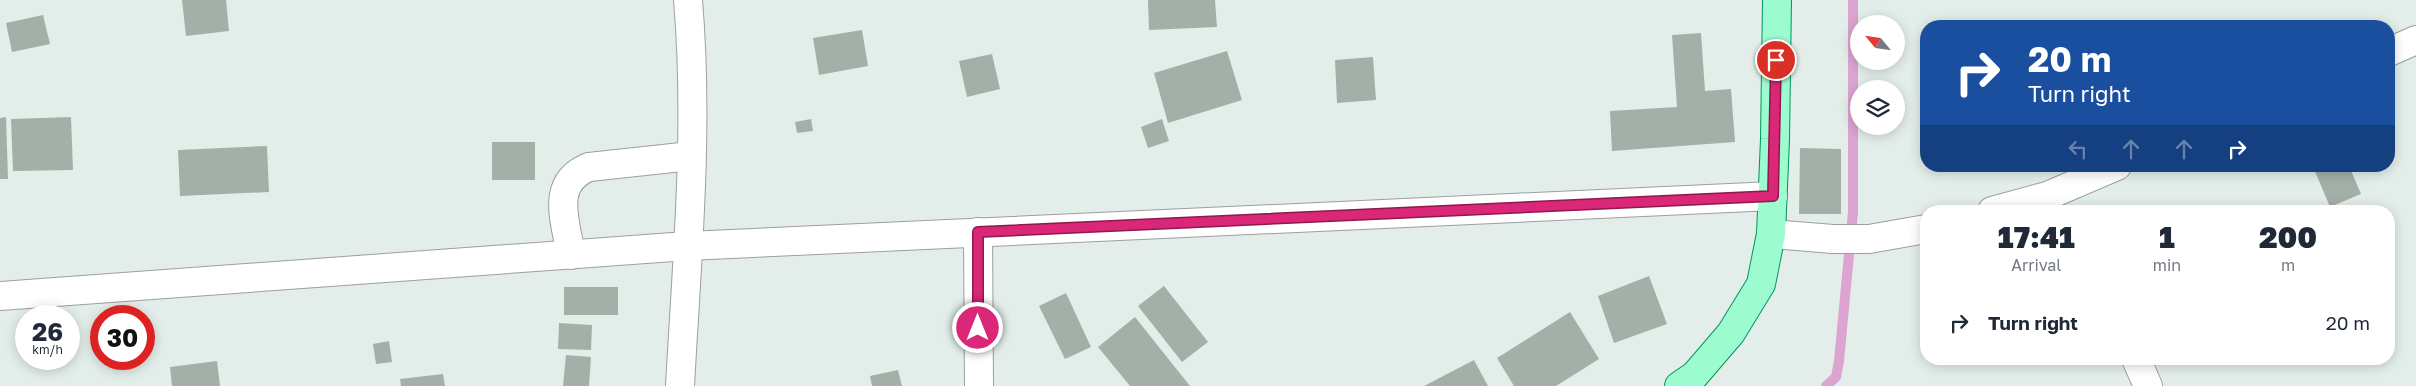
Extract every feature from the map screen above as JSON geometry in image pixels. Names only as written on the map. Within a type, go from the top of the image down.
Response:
[{"type":"main road","points":[[1679,386],[1694,374],[1736,324],[1761,284],[1771,234],[1777,0]]},
{"type":"street","points":[[680,386],[691,156],[692,83],[688,0]]},
{"type":"street","points":[[2395,49],[2416,40]]},
{"type":"street","points":[[572,255],[562,200],[565,188],[578,171],[589,167],[691,156]]},
{"type":"street","points":[[2052,204],[2107,172]]},
{"type":"street","points":[[0,296],[687,246],[1773,196]]},
{"type":"street","points":[[1771,234],[1832,239],[1869,239],[1920,230]]},
{"type":"street","points":[[978,232],[978,386]]},
{"type":"street","points":[[2139,365],[2148,386]]},
{"type":"building","points":[[182,0],[226,0],[229,31],[186,36]]},
{"type":"building","points":[[1148,0],[1215,0],[1217,27],[1149,30]]},
{"type":"building","points":[[43,15],[50,44],[12,52],[6,23]]},
{"type":"building","points":[[862,30],[868,66],[819,75],[813,38]]},
{"type":"building","points":[[1701,33],[1705,91],[1731,89],[1735,142],[1612,151],[1610,111],[1677,107],[1672,35]]},
{"type":"building","points":[[1227,51],[1242,100],[1168,123],[1154,73]]},
{"type":"building","points":[[992,54],[1000,89],[967,97],[959,61]]},
{"type":"building","points":[[1373,57],[1376,100],[1337,103],[1335,60]]},
{"type":"building","points":[[6,117],[8,179],[0,179],[0,118]]},
{"type":"building","points":[[71,117],[73,170],[13,171],[11,119]]},
{"type":"building","points":[[811,119],[813,131],[797,133],[795,122]]},
{"type":"building","points":[[1162,119],[1169,141],[1148,148],[1141,127]]},
{"type":"building","points":[[492,142],[535,142],[535,180],[492,180]]},
{"type":"building","points":[[267,146],[269,192],[180,196],[178,150]]},
{"type":"building","points":[[1800,148],[1841,149],[1841,214],[1799,214]]},
{"type":"building","points":[[2315,172],[2352,172],[2361,194],[2335,205],[2329,205]]},
{"type":"building","points":[[1649,276],[1667,324],[1614,343],[1598,296]]},
{"type":"building","points":[[1164,286],[1208,342],[1182,362],[1138,306]]},
{"type":"building","points":[[564,287],[618,287],[618,315],[564,315]]},
{"type":"building","points":[[1066,293],[1091,347],[1065,359],[1039,306]]},
{"type":"building","points":[[1570,312],[1599,359],[1556,386],[1514,386],[1497,358]]},
{"type":"building","points":[[1135,317],[1190,386],[1130,386],[1098,347]]},
{"type":"building","points":[[559,323],[592,325],[591,350],[558,349]]},
{"type":"building","points":[[389,341],[392,362],[376,364],[373,344]]},
{"type":"building","points":[[566,355],[591,357],[589,386],[563,386]]},
{"type":"building","points":[[1474,360],[1488,386],[1424,386]]},
{"type":"building","points":[[217,361],[220,386],[172,386],[170,367]]},
{"type":"building","points":[[898,370],[902,386],[872,386],[870,376]]},
{"type":"building","points":[[443,374],[445,386],[401,386],[400,379]]},
{"type":"waterway","points":[[1826,386],[1836,377],[1839,361],[1853,212],[1853,0]]},
{"type":"route","points":[[978,328],[978,232],[1773,196],[1776,60]]}]
